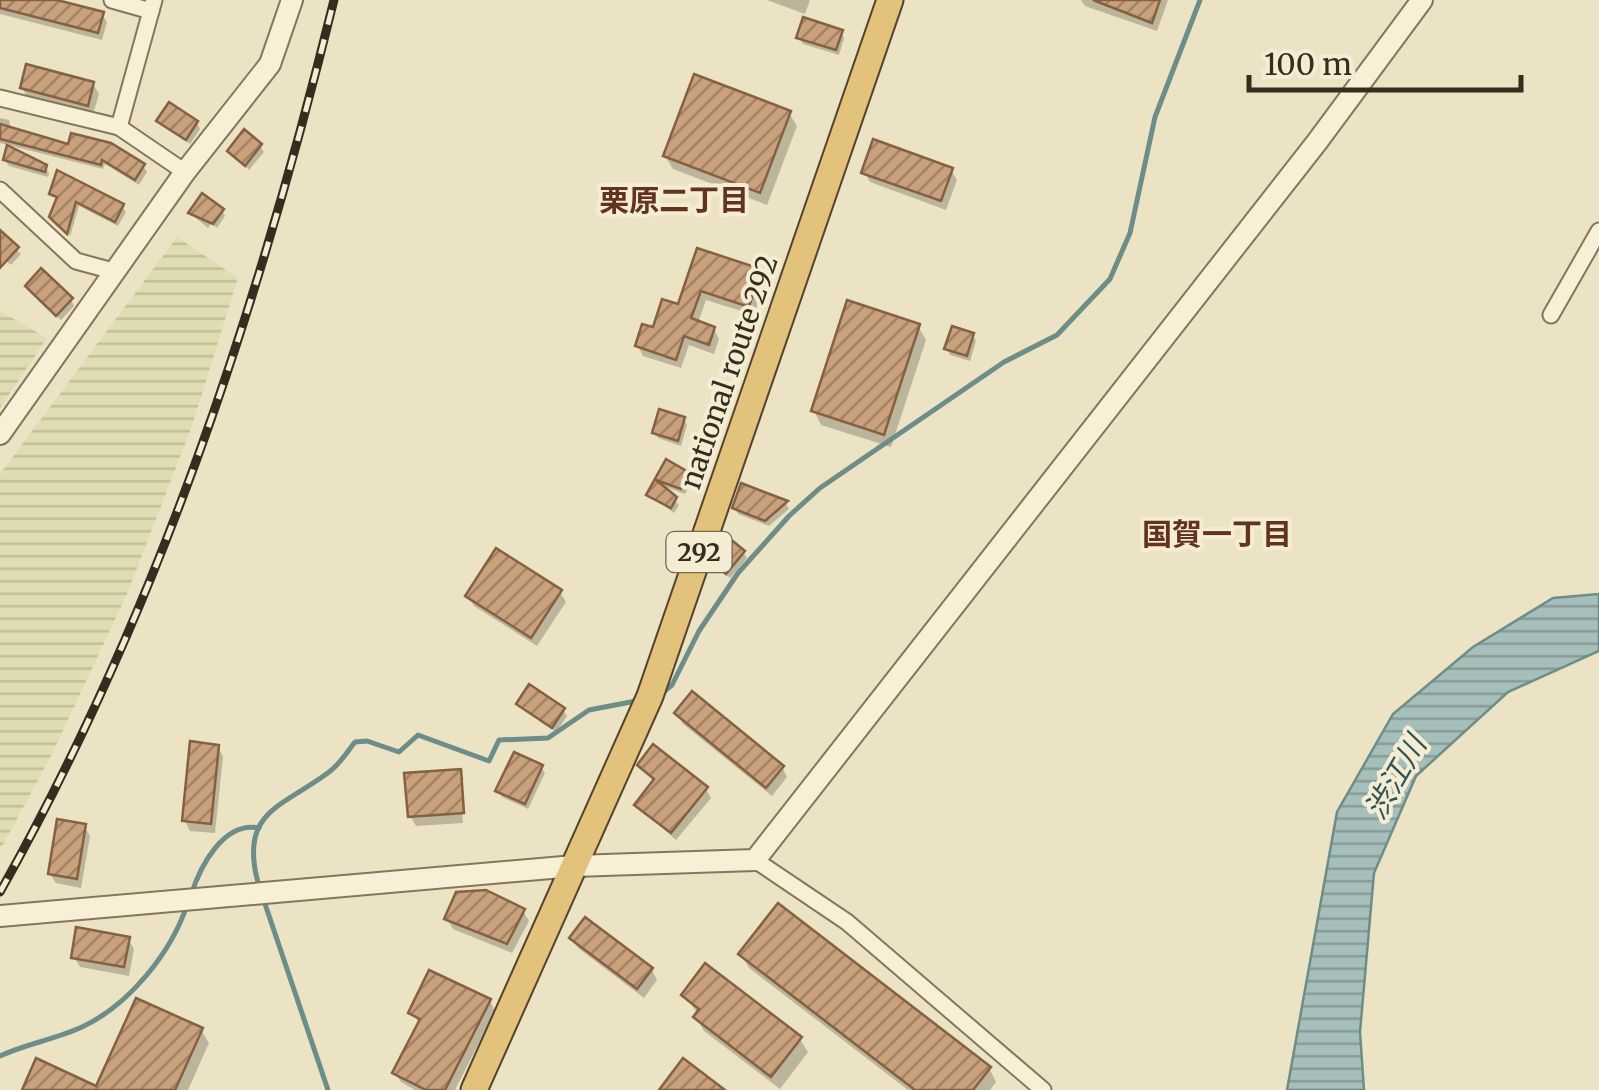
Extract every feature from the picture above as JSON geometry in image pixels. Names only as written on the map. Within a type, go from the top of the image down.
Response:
[{"type":"highway","name":"national route 292","points":[[474,1090],[650,696],[890,0]]},
{"type":"street","points":[[112,0],[152,5],[119,128]]},
{"type":"street","points":[[0,434],[113,270],[270,64],[292,0]]},
{"type":"street","points":[[755,860],[1317,142],[1422,0]]},
{"type":"street","points":[[0,98],[119,128],[185,172]]},
{"type":"street","points":[[0,190],[76,262],[113,270]]},
{"type":"street","points":[[1552,315],[1599,231]]},
{"type":"street","points":[[0,916],[574,866],[755,860],[847,922],[1043,1090]]},
{"type":"shaded area","points":[[177,237],[238,278],[192,426],[127,594],[50,758],[0,850],[0,474]]},
{"type":"shaded area","points":[[0,311],[47,338],[0,408]]},
{"type":"water","name":"渋江川","points":[[1599,594],[1599,651],[1508,692],[1416,776],[1374,873],[1360,1032],[1364,1090],[1287,1090],[1337,812],[1393,714],[1473,647],[1553,598]]},
{"type":"building","points":[[0,0],[57,0],[104,12],[98,33],[0,8]]},
{"type":"building","points":[[1093,0],[1160,0],[1152,23]]},
{"type":"building","points":[[803,17],[843,30],[836,50],[796,38]]},
{"type":"building","points":[[26,64],[94,82],[88,106],[20,88]]},
{"type":"building","points":[[694,74],[791,111],[760,193],[663,156]]},
{"type":"building","points":[[169,102],[198,121],[186,140],[156,121]]},
{"type":"building","points":[[0,124],[68,144],[71,133],[111,143],[145,164],[135,180],[102,160],[101,165],[0,139]]},
{"type":"building","points":[[244,129],[262,144],[245,166],[227,151]]},
{"type":"building","points":[[873,139],[953,168],[941,201],[861,173]]},
{"type":"building","points":[[7,145],[47,165],[45,172],[3,160]]},
{"type":"building","points":[[57,170],[124,204],[115,222],[76,202],[67,234],[49,217],[57,197],[49,194]]},
{"type":"building","points":[[202,193],[224,209],[213,224],[188,213]]},
{"type":"building","points":[[0,230],[19,247],[0,268]]},
{"type":"building","points":[[697,248],[761,269],[749,307],[701,291],[691,318],[715,327],[709,345],[684,336],[676,360],[635,346],[642,324],[653,327],[662,299],[678,304]]},
{"type":"building","points":[[41,268],[73,298],[56,316],[25,286]]},
{"type":"building","points":[[847,300],[920,324],[884,435],[811,411]]},
{"type":"building","points":[[952,326],[974,333],[967,356],[944,349]]},
{"type":"building","points":[[659,409],[685,417],[678,441],[652,433]]},
{"type":"building","points":[[666,459],[690,473],[681,489],[656,480],[677,497],[671,508],[646,495]]},
{"type":"building","points":[[741,483],[788,501],[765,521],[732,508]]},
{"type":"building","points":[[723,533],[745,551],[726,574],[714,564],[721,555],[717,551]]},
{"type":"building","points":[[496,548],[562,590],[531,638],[465,596]]},
{"type":"building","points":[[529,684],[565,708],[552,728],[516,704]]},
{"type":"building","points":[[692,691],[784,766],[766,788],[674,713]]},
{"type":"building","points":[[190,741],[219,745],[211,824],[182,821]]},
{"type":"building","points":[[653,744],[708,787],[671,833],[634,805],[654,779],[637,765]]},
{"type":"building","points":[[514,752],[543,765],[525,804],[495,791]]},
{"type":"building","points":[[461,769],[464,813],[408,817],[404,773]]},
{"type":"building","points":[[57,819],[86,824],[77,879],[48,874]]},
{"type":"building","points":[[486,890],[525,909],[507,944],[444,919],[456,892]]},
{"type":"building","points":[[778,903],[991,1067],[973,1090],[915,1090],[738,954]]},
{"type":"building","points":[[585,917],[653,968],[637,989],[569,938]]},
{"type":"building","points":[[76,927],[130,937],[124,967],[71,958]]},
{"type":"building","points":[[705,963],[802,1037],[771,1077],[693,1017],[699,1009],[681,995]]},
{"type":"building","points":[[429,970],[491,999],[445,1090],[426,1090],[392,1073],[420,1019],[408,1013]]},
{"type":"building","points":[[136,998],[203,1028],[175,1090],[22,1090],[36,1058],[96,1086]]},
{"type":"building","points":[[683,1058],[725,1090],[659,1090]]},
{"type":"waterway","points":[[661,694],[672,685],[699,631],[738,573],[789,516],[820,488],[1004,362],[1057,335],[1110,279],[1130,233],[1155,117],[1200,0]]},
{"type":"waterway","points":[[259,886],[254,861],[259,826],[268,814],[333,769],[355,742],[367,741],[399,752],[418,735],[489,761],[499,740],[548,738],[589,710],[636,701]]},
{"type":"waterway","points":[[191,895],[207,860],[224,839],[246,828],[259,828]]},
{"type":"waterway","points":[[264,901],[328,1090]]},
{"type":"waterway","points":[[0,1056],[82,1027],[116,1005],[159,959],[187,905]]},
{"type":"railway","points":[[0,892],[108,679],[197,458],[272,231],[334,0]]},
{"type":"district","name":"栗原二丁目","points":[[674,200]]},
{"type":"district","name":"国賀一丁目","points":[[1217,534]]}]
